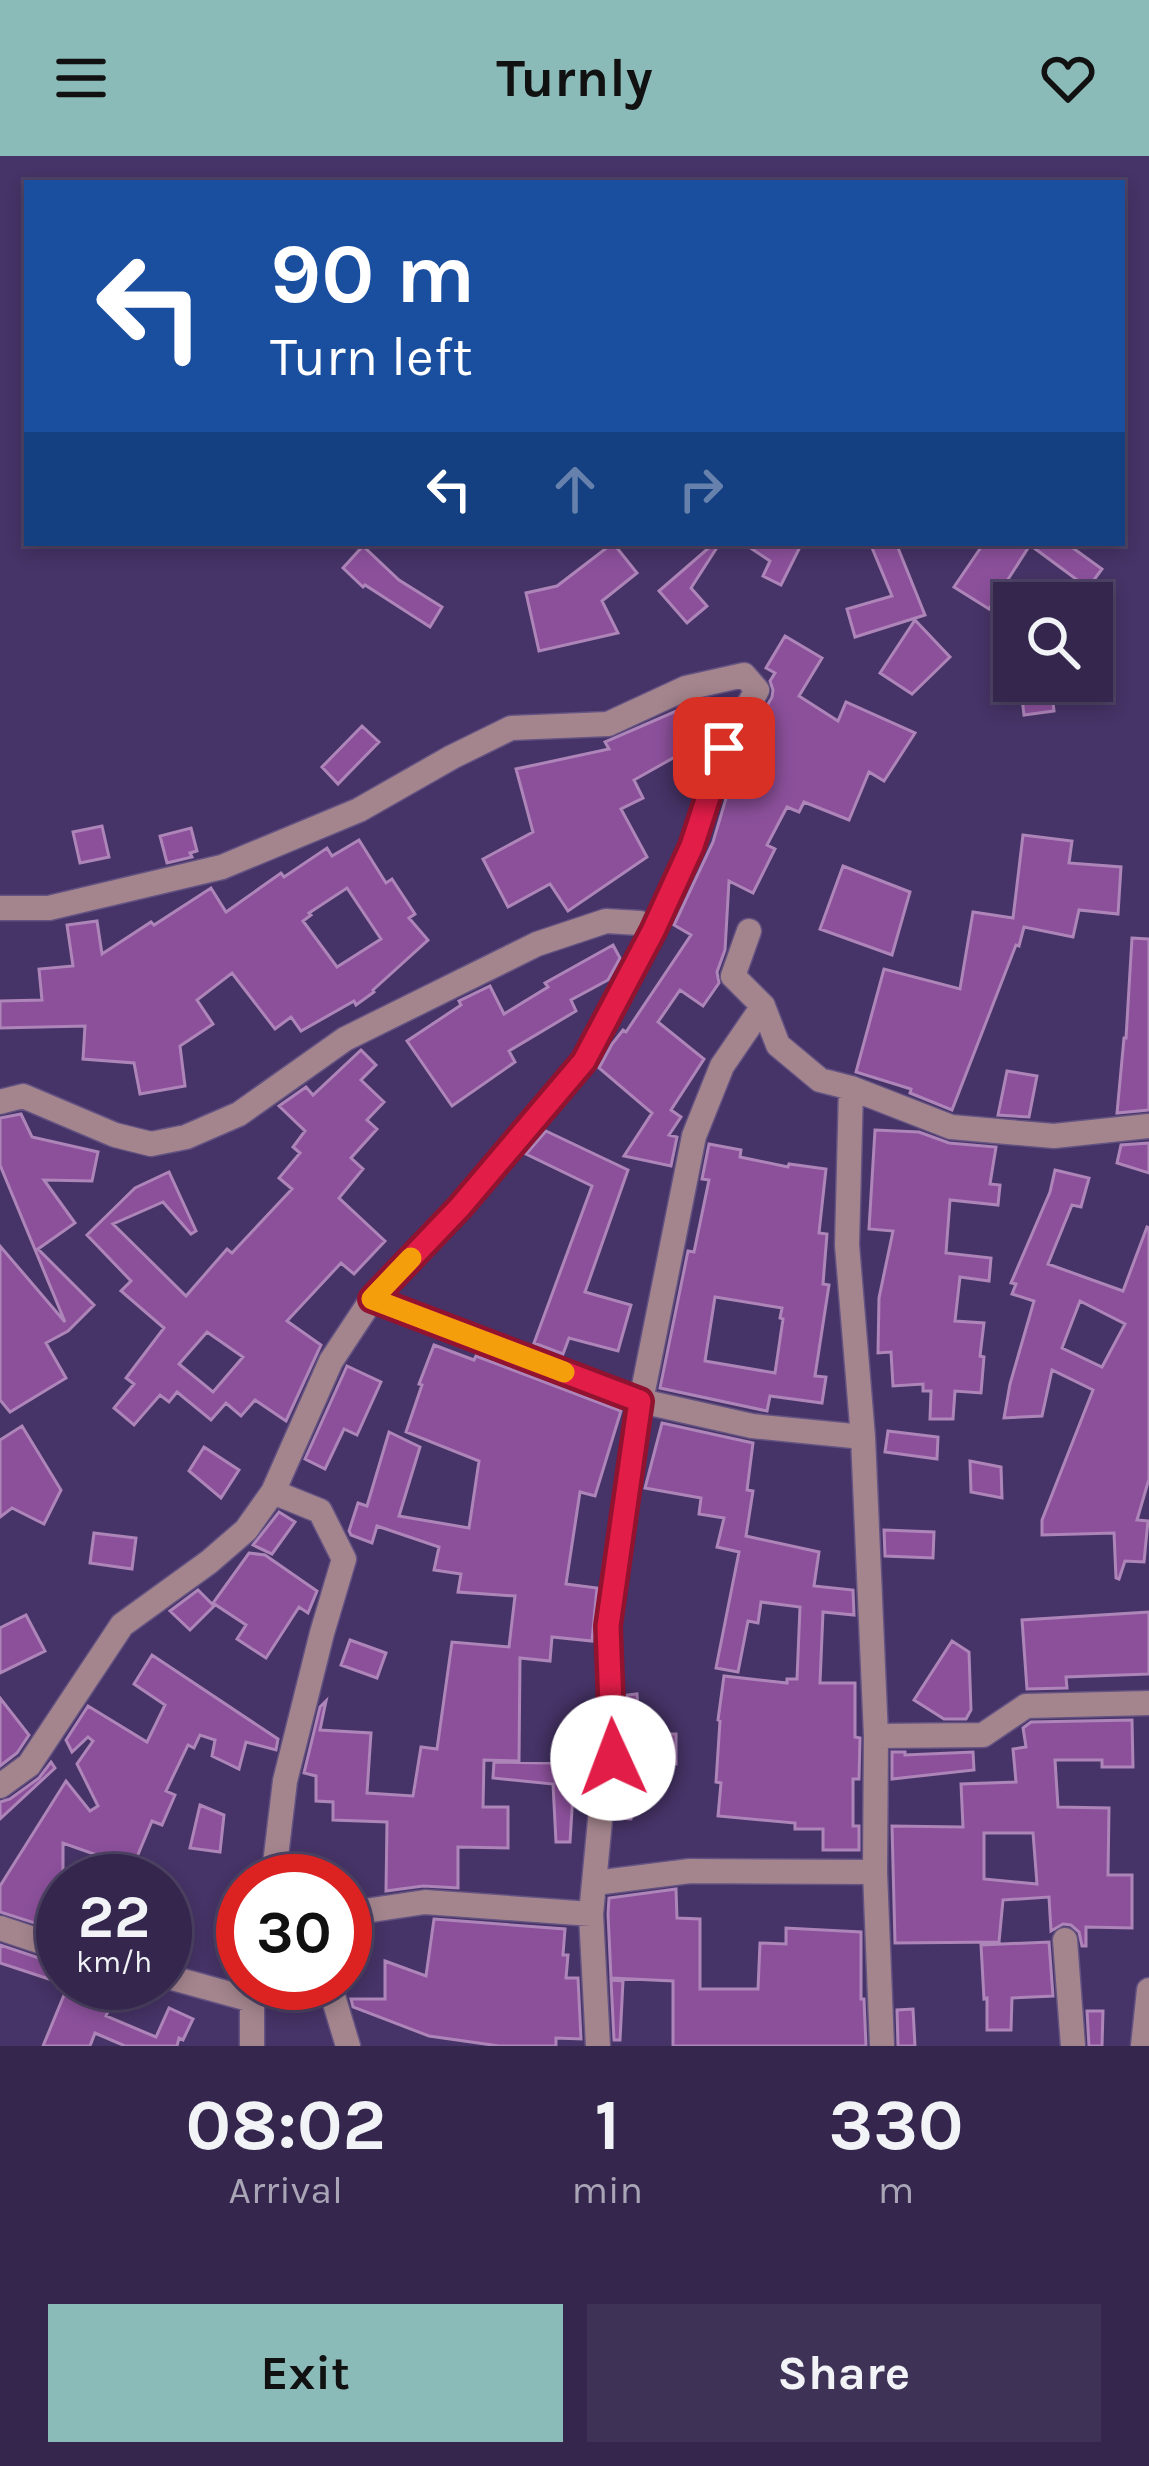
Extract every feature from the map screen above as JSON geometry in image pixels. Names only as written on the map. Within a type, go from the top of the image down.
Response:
[{"type":"street","points":[[0,908],[49,908],[222,867],[359,810],[511,728],[608,724],[686,688],[744,675],[757,690],[724,748],[692,846],[653,931],[584,1061],[460,1207],[372,1299],[331,1361],[273,1492],[246,1530],[122,1625],[28,1766],[0,1786]]},
{"type":"street","points":[[0,1102],[22,1096],[115,1135],[151,1144],[185,1137],[239,1114],[345,1039],[537,944],[606,921],[640,923],[653,931]]},
{"type":"street","points":[[749,931],[733,976],[763,1006],[778,1045],[820,1080],[951,1126],[1054,1136],[1149,1126]]},
{"type":"street","points":[[598,2046],[591,1913],[601,1810],[613,1758],[608,1626],[640,1401],[694,1136],[722,1066],[763,1006]]},
{"type":"street","points":[[850,1088],[847,1245],[863,1436],[876,1736],[875,1872],[882,2046]]},
{"type":"street","points":[[372,1299],[640,1401],[752,1426],[863,1436]]},
{"type":"street","points":[[273,1492],[320,1511],[344,1559],[285,1781],[276,1854]]},
{"type":"street","points":[[876,1736],[983,1735],[1025,1706],[1149,1703]]},
{"type":"street","points":[[595,1883],[690,1871],[875,1872]]},
{"type":"street","points":[[372,1910],[425,1901],[591,1913]]},
{"type":"street","points":[[0,1928],[36,1939]]},
{"type":"street","points":[[1064,1940],[1073,2046]]},
{"type":"street","points":[[1143,2046],[1149,1990]]},
{"type":"street","points":[[252,2046],[253,2010]]},
{"type":"street","points":[[337,2010],[348,2046]]},
{"type":"building","points":[[363,546],[399,580],[442,607],[430,627],[363,587],[343,568]]},
{"type":"building","points":[[609,546],[615,546],[637,573],[602,601],[618,633],[539,651],[526,593],[557,586]]},
{"type":"building","points":[[711,546],[716,549],[691,588],[707,606],[687,623],[659,591]]},
{"type":"building","points":[[748,546],[800,546],[781,585],[763,576],[770,561]]},
{"type":"building","points":[[871,546],[897,546],[925,615],[855,637],[847,609],[892,596]]},
{"type":"building","points":[[982,546],[1029,546],[1006,582],[993,582],[989,609],[954,587]]},
{"type":"building","points":[[1031,546],[1070,546],[1102,569],[1092,582],[1080,582]]},
{"type":"building","points":[[915,620],[950,657],[912,694],[880,673]]},
{"type":"building","points":[[785,636],[822,658],[799,696],[838,721],[846,702],[915,733],[884,781],[869,772],[849,820],[804,802],[799,812],[787,807],[767,845],[775,849],[753,893],[729,881],[719,983],[703,1006],[680,990],[658,1022],[704,1059],[671,1110],[681,1117],[669,1135],[677,1137],[671,1166],[624,1156],[652,1113],[599,1068],[691,935],[674,925],[713,842],[739,755],[772,697],[770,681],[775,673],[766,668]]},
{"type":"building","points":[[697,702],[714,732],[706,748],[698,744],[634,780],[643,798],[621,809],[647,857],[568,911],[550,884],[508,907],[483,859],[533,832],[516,769],[609,749],[605,742]]},
{"type":"building","points":[[1022,702],[1053,702],[1054,711],[1024,715]]},
{"type":"building","points":[[362,726],[379,742],[338,784],[322,767]]},
{"type":"building","points":[[102,826],[109,857],[80,863],[73,832]]},
{"type":"building","points":[[191,828],[197,851],[190,853],[192,857],[167,863],[160,836]]},
{"type":"building","points":[[1023,835],[1072,841],[1069,863],[1121,867],[1118,914],[1079,910],[1073,937],[1024,927],[952,1110],[910,1093],[911,1089],[856,1072],[884,969],[960,989],[973,912],[1013,918]]},
{"type":"building","points":[[359,840],[386,883],[392,879],[415,914],[409,918],[428,940],[356,1005],[354,1001],[301,1031],[291,1017],[275,1029],[232,973],[197,1000],[213,1024],[180,1046],[185,1086],[140,1094],[134,1063],[83,1059],[85,1026],[0,1028],[0,1001],[42,1000],[39,969],[73,966],[67,925],[97,921],[102,954],[211,888],[226,912],[327,848],[332,856]],"holes":[[[347,888],[381,939],[337,967],[303,921]]]},
{"type":"building","points":[[843,866],[910,892],[892,955],[820,929]]},
{"type":"building","points":[[1132,938],[1149,939],[1149,1110],[1117,1113],[1126,1038]]},
{"type":"building","points":[[613,945],[620,958],[608,980],[571,1000],[576,1011],[509,1051],[515,1062],[452,1106],[407,1041],[461,1005],[459,1001],[490,986],[504,1014],[548,987],[545,983]]},
{"type":"building","points":[[361,1050],[376,1065],[361,1080],[384,1102],[367,1120],[377,1129],[351,1158],[363,1169],[339,1198],[385,1241],[354,1274],[341,1263],[287,1321],[321,1345],[286,1421],[255,1400],[241,1416],[226,1403],[211,1420],[177,1392],[169,1402],[160,1395],[134,1425],[114,1408],[134,1384],[126,1378],[164,1328],[121,1291],[131,1281],[87,1235],[135,1188],[169,1172],[196,1231],[191,1234],[163,1202],[113,1224],[186,1296],[227,1249],[232,1253],[292,1189],[279,1178],[300,1153],[293,1147],[305,1131],[279,1106],[306,1087],[313,1095]],"holes":[[[207,1332],[243,1357],[213,1392],[179,1364]]]},
{"type":"building","points":[[1007,1071],[1037,1076],[1029,1117],[998,1115]]},
{"type":"building","points":[[21,1114],[32,1137],[98,1152],[92,1181],[44,1180],[75,1223],[38,1249],[94,1305],[68,1331],[46,1343],[66,1378],[10,1412],[0,1400],[0,1246],[65,1322],[0,1165],[0,1118]]},
{"type":"building","points":[[875,1130],[919,1132],[949,1143],[996,1147],[990,1184],[1000,1185],[998,1205],[950,1200],[946,1253],[991,1258],[989,1281],[960,1277],[955,1321],[984,1323],[980,1356],[984,1357],[981,1393],[955,1391],[953,1419],[930,1419],[931,1391],[923,1391],[923,1384],[893,1386],[891,1352],[878,1353],[879,1298],[893,1231],[869,1229]]},
{"type":"building","points":[[546,1131],[628,1170],[585,1292],[631,1305],[618,1351],[569,1338],[563,1354],[534,1343],[592,1186],[526,1154]]},
{"type":"building","points":[[1149,1143],[1149,1173],[1117,1163],[1121,1145]]},
{"type":"building","points":[[709,1144],[741,1150],[740,1157],[826,1169],[819,1233],[827,1234],[823,1284],[829,1285],[815,1376],[826,1377],[822,1403],[770,1396],[767,1411],[660,1388],[688,1251],[694,1252],[709,1180],[702,1179]],"holes":[[[715,1297],[782,1308],[775,1373],[705,1361]]]},
{"type":"building","points":[[1055,1170],[1089,1178],[1081,1207],[1072,1205],[1048,1264],[1123,1291],[1149,1228],[1149,1479],[1137,1520],[1148,1521],[1144,1562],[1125,1561],[1119,1579],[1114,1533],[1042,1535],[1042,1520],[1093,1390],[1052,1370],[1042,1416],[1004,1418],[1034,1301],[1012,1294],[1016,1284],[1011,1283]],"holes":[[[1080,1301],[1125,1324],[1102,1367],[1062,1348]]]},
{"type":"building","points":[[434,1345],[474,1360],[476,1356],[621,1411],[595,1496],[580,1492],[566,1584],[597,1588],[592,1641],[552,1637],[550,1661],[520,1658],[519,1761],[484,1760],[483,1807],[508,1807],[508,1848],[458,1847],[458,1888],[386,1891],[387,1822],[333,1820],[333,1802],[316,1801],[316,1776],[304,1773],[320,1707],[326,1701],[320,1730],[371,1733],[367,1793],[413,1796],[421,1747],[437,1749],[452,1642],[509,1647],[515,1596],[458,1592],[461,1574],[434,1570],[439,1547],[377,1526],[372,1543],[349,1531],[358,1503],[367,1506],[389,1432],[420,1447],[399,1516],[469,1528],[479,1461],[406,1432]]},
{"type":"building","points":[[347,1366],[381,1382],[357,1435],[344,1429],[325,1469],[305,1459]]},
{"type":"building","points":[[662,1423],[753,1443],[747,1490],[753,1491],[746,1536],[819,1552],[814,1586],[853,1590],[854,1615],[823,1612],[820,1683],[855,1683],[855,1737],[860,1738],[859,1779],[853,1779],[853,1826],[859,1826],[859,1850],[823,1850],[823,1829],[718,1816],[718,1720],[724,1676],[787,1683],[787,1679],[797,1679],[800,1607],[761,1602],[758,1623],[748,1621],[738,1672],[716,1668],[739,1552],[717,1547],[724,1518],[699,1514],[701,1498],[645,1488]]},
{"type":"building","points":[[22,1426],[61,1490],[44,1524],[12,1508],[0,1517],[0,1440]]},
{"type":"building","points":[[888,1431],[938,1437],[937,1459],[885,1452]]},
{"type":"building","points":[[204,1447],[239,1470],[221,1498],[189,1471]]},
{"type":"building","points":[[970,1461],[1001,1467],[1002,1498],[971,1492]]},
{"type":"building","points":[[279,1512],[295,1522],[272,1554],[253,1545]]},
{"type":"building","points":[[884,1530],[934,1532],[933,1558],[885,1556]]},
{"type":"building","points":[[94,1533],[136,1538],[132,1569],[90,1563]]},
{"type":"building","points":[[249,1553],[265,1555],[317,1591],[308,1613],[299,1607],[266,1658],[237,1639],[246,1625],[213,1603]]},
{"type":"building","points":[[198,1590],[214,1606],[190,1630],[170,1611]]},
{"type":"building","points":[[1149,1612],[1149,1674],[1066,1677],[1067,1688],[1027,1689],[1022,1620]]},
{"type":"building","points":[[26,1615],[45,1651],[0,1673],[0,1628]]},
{"type":"building","points":[[350,1640],[386,1653],[377,1678],[341,1665]]},
{"type":"building","points":[[952,1641],[969,1652],[971,1710],[966,1719],[944,1719],[914,1700]]},
{"type":"building","points":[[152,1655],[278,1739],[276,1750],[246,1742],[239,1769],[212,1756],[215,1740],[200,1735],[194,1748],[188,1745],[166,1791],[175,1795],[162,1825],[152,1821],[138,1854],[94,1854],[63,1843],[63,1854],[36,1854],[36,1923],[0,1912],[0,1886],[66,1781],[90,1811],[98,1806],[77,1764],[93,1741],[88,1737],[72,1752],[66,1740],[88,1706],[147,1742],[165,1705],[134,1684]]},
{"type":"building","points":[[637,1694],[640,1734],[676,1734],[676,1764],[651,1764],[647,1797],[635,1796],[631,1819],[617,1818],[629,1758],[627,1695]]},
{"type":"building","points":[[0,1698],[29,1735],[0,1766]]},
{"type":"building","points":[[1132,1720],[1133,1767],[1102,1767],[1102,1760],[1055,1760],[1058,1807],[1109,1808],[1108,1875],[1132,1875],[1132,1928],[1086,1927],[1086,1946],[1082,1946],[1079,1932],[1071,1925],[1051,1931],[1049,1897],[1003,1900],[999,1942],[895,1943],[892,1826],[963,1827],[961,1784],[1016,1782],[1013,1749],[1026,1747],[1023,1728],[1031,1722]],"holes":[[[984,1833],[1033,1833],[1037,1884],[984,1879]]]},
{"type":"building","points":[[591,1727],[595,1727],[596,1756],[588,1794],[573,1794],[570,1842],[556,1842],[553,1784],[493,1778],[494,1762],[591,1764]]},
{"type":"building","points":[[892,1752],[973,1752],[974,1770],[892,1779]]},
{"type":"building","points":[[51,1762],[55,1768],[0,1819],[0,1802],[39,1778]]},
{"type":"building","points":[[200,1805],[224,1815],[220,1852],[190,1848]]},
{"type":"building","points":[[676,1889],[677,1918],[700,1919],[700,1989],[758,1989],[760,1943],[786,1944],[786,1928],[861,1932],[866,2046],[673,2046],[673,1981],[611,1978],[608,1914],[609,1898]]},
{"type":"building","points":[[434,1919],[565,1929],[566,1978],[578,1978],[581,2039],[556,2038],[556,2046],[499,2046],[429,2036],[361,2010],[372,2010],[372,1999],[385,1999],[385,1961],[426,1976]]},
{"type":"building","points":[[1049,1942],[1053,1996],[1012,1998],[1011,2030],[987,2030],[981,1945]]},
{"type":"building","points":[[0,1945],[36,1957],[36,1975],[0,1963]]},
{"type":"building","points":[[611,1980],[623,1981],[620,2040],[614,2040]]},
{"type":"building","points":[[913,2009],[915,2046],[898,2046],[897,2010]]},
{"type":"building","points":[[58,2010],[109,2010],[106,2016],[156,2037],[168,2010],[193,2019],[177,2046],[125,2046],[95,2033],[90,2046],[43,2046]]},
{"type":"building","points":[[1087,2011],[1103,2011],[1102,2046],[1089,2046]]},
{"type":"slow traffic","points":[[411,1258],[372,1299],[564,1372]]},
{"type":"route","points":[[613,1758],[608,1626],[640,1401],[372,1299],[460,1207],[584,1061],[692,846],[724,748]]}]
